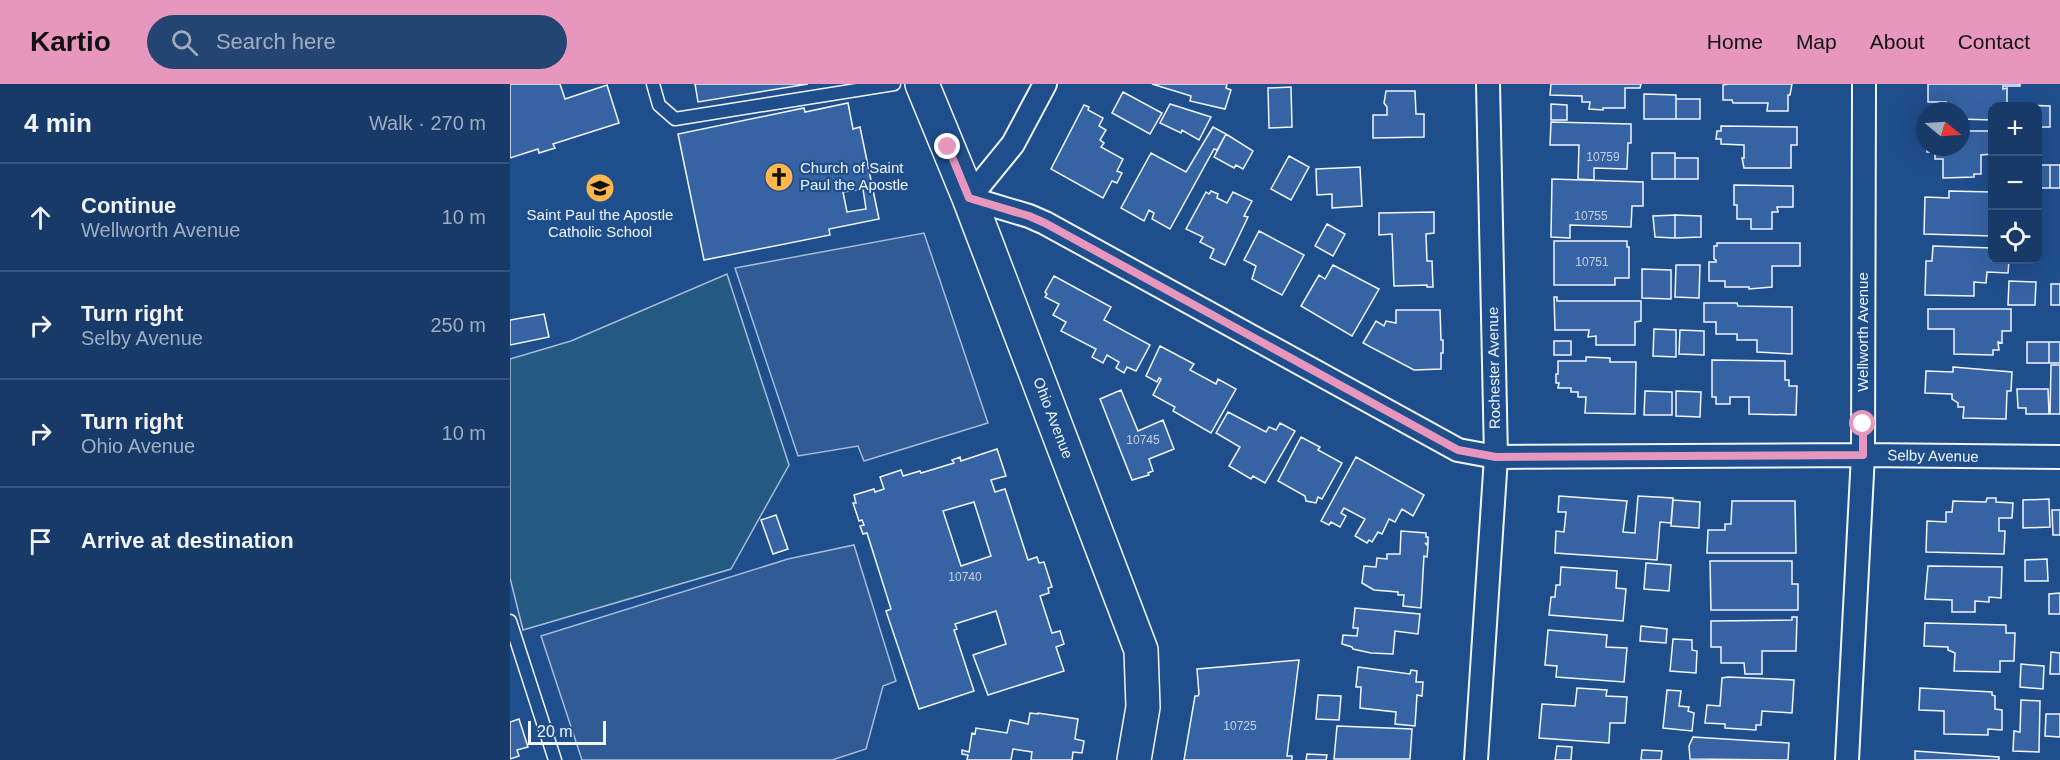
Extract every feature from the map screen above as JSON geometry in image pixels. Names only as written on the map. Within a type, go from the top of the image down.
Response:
[{"type":"street","name":"Ohio Avenue","points":[[922,84],[969,198],[1142,650],[1143,707],[1134,760]]},
{"type":"street","points":[[969,198],[1013,144],[1045,84]]},
{"type":"street","name":"Rochester Avenue","points":[[1476,760],[1496,457],[1488,84]]},
{"type":"street","name":"Wellworth Avenue","points":[[1847,760],[1863,455],[1864,84]]},
{"type":"street","name":"Selby Avenue","points":[[969,198],[1045,223],[1458,450],[1496,457],[1863,455],[2060,457]]},
{"type":"lane","points":[[653,84],[659,105],[675,119],[894,84]]},
{"type":"lane","points":[[510,621],[555,760]]},
{"type":"shaded area","points":[[924,233],[988,423],[864,461],[858,446],[798,456],[735,268]]},
{"type":"shaded area","points":[[727,274],[789,465],[731,569],[523,630],[510,578],[510,359],[571,341]]},
{"type":"shaded area","points":[[854,545],[896,681],[883,686],[866,749],[832,760],[582,760],[541,636],[788,559]]},
{"type":"building","points":[[510,84],[560,84],[565,99],[607,85],[619,123],[553,144],[555,148],[539,153],[538,149],[510,158]]},
{"type":"building","points":[[695,84],[808,84],[698,102]]},
{"type":"building","points":[[1152,84],[1227,84],[1226,88],[1231,90],[1225,109],[1190,101],[1191,96]]},
{"type":"building","points":[[1551,84],[1641,84],[1640,88],[1625,88],[1625,108],[1603,108],[1603,110],[1589,109],[1590,102],[1582,102],[1582,96],[1550,95]]},
{"type":"building","points":[[1792,84],[1790,95],[1788,95],[1788,111],[1767,111],[1768,103],[1733,103],[1732,100],[1723,100],[1723,85]]},
{"type":"building","points":[[1928,84],[2020,84],[2020,86],[2003,86],[2003,89],[2007,88],[2007,102],[1988,102],[1988,120],[1970,119],[1970,102],[1928,102]]},
{"type":"building","points":[[1291,87],[1292,127],[1269,128],[1268,88]]},
{"type":"building","points":[[1386,91],[1415,91],[1416,114],[1424,114],[1424,137],[1373,138],[1373,115],[1387,115],[1387,107],[1384,103]]},
{"type":"building","points":[[1123,92],[1162,113],[1150,134],[1112,113]]},
{"type":"building","points":[[1644,94],[1676,95],[1676,119],[1644,119]]},
{"type":"building","points":[[1676,99],[1700,99],[1700,119],[1676,119]]},
{"type":"building","name":"Church of Saint Paul the Apostle","points":[[848,103],[853,129],[860,127],[879,219],[829,229],[830,235],[704,260],[678,134],[804,108],[805,112]]},
{"type":"building","points":[[1170,104],[1211,117],[1199,140],[1182,130],[1181,133],[1160,123]]},
{"type":"building","points":[[1551,104],[1567,105],[1567,120],[1551,120]]},
{"type":"building","points":[[1084,105],[1089,107],[1088,110],[1103,118],[1099,126],[1106,130],[1100,140],[1104,143],[1101,147],[1123,159],[1117,171],[1122,173],[1117,183],[1112,181],[1103,198],[1051,169]]},
{"type":"building","points":[[2042,106],[2050,106],[2050,127],[2042,127]]},
{"type":"building","points":[[1551,122],[1631,124],[1627,169],[1594,168],[1594,180],[1578,179],[1579,145],[1550,145]]},
{"type":"building","points":[[1721,126],[1797,127],[1797,145],[1791,145],[1791,168],[1744,168],[1742,158],[1744,158],[1744,145],[1721,144],[1721,139],[1716,139],[1717,131],[1721,131]]},
{"type":"building","points":[[1213,127],[1226,134],[1217,150],[1214,149],[1170,229],[1152,219],[1154,213],[1149,210],[1144,221],[1121,208],[1151,153],[1186,172]]},
{"type":"building","points":[[1970,131],[1988,131],[1988,154],[1981,155],[1981,174],[1974,174],[1974,177],[1943,178],[1943,159],[1935,159],[1935,156],[1970,156]]},
{"type":"building","points":[[1226,134],[1253,151],[1243,169],[1236,165],[1234,168],[1214,157]]},
{"type":"building","points":[[1652,153],[1675,153],[1675,179],[1652,179]]},
{"type":"building","points":[[1289,156],[1309,167],[1291,200],[1271,189]]},
{"type":"building","points":[[1675,158],[1698,158],[1698,179],[1675,179]]},
{"type":"building","points":[[2042,165],[2050,165],[2050,188],[2042,188]]},
{"type":"building","points":[[2050,165],[2060,165],[2060,188],[2050,188]]},
{"type":"building","points":[[1360,167],[1362,206],[1332,208],[1332,194],[1317,195],[1316,169]]},
{"type":"building","points":[[1552,179],[1643,182],[1643,206],[1632,206],[1631,227],[1570,225],[1570,238],[1551,237]]},
{"type":"building","points":[[1734,185],[1793,186],[1793,207],[1777,207],[1778,212],[1772,212],[1772,229],[1751,229],[1751,219],[1737,219]]},
{"type":"building","points":[[863,189],[866,209],[847,212],[843,192]]},
{"type":"building","points":[[1211,191],[1218,194],[1217,198],[1227,203],[1233,192],[1252,201],[1244,216],[1248,217],[1225,265],[1210,258],[1214,249],[1200,242],[1203,237],[1186,229],[1206,192],[1209,194]]},
{"type":"building","points":[[1949,191],[1988,192],[1988,236],[1924,234],[1925,197],[1949,198]]},
{"type":"building","points":[[1434,212],[1434,233],[1426,234],[1427,261],[1432,261],[1433,287],[1427,287],[1427,285],[1394,286],[1392,234],[1379,235],[1379,213]]},
{"type":"building","points":[[1675,215],[1701,216],[1701,237],[1675,238]]},
{"type":"building","points":[[1675,215],[1675,238],[1655,237],[1653,216]]},
{"type":"building","points":[[1327,224],[1345,234],[1333,256],[1315,246]]},
{"type":"building","points":[[1259,231],[1304,255],[1282,295],[1252,279],[1256,266],[1244,260]]},
{"type":"building","points":[[1554,241],[1627,241],[1629,278],[1615,278],[1615,285],[1554,285]]},
{"type":"building","points":[[1717,243],[1800,243],[1800,266],[1772,266],[1772,287],[1749,289],[1749,287],[1725,287],[1725,281],[1709,281],[1709,262],[1716,262],[1714,246],[1717,246]]},
{"type":"building","points":[[1933,246],[1988,248],[1988,264],[2009,264],[2008,273],[1987,272],[1986,283],[1974,282],[1974,296],[1925,295],[1926,261],[1932,261]]},
{"type":"building","points":[[1333,265],[1379,289],[1352,336],[1301,306],[1319,275],[1325,279]]},
{"type":"building","points":[[1676,265],[1700,265],[1699,298],[1675,297]]},
{"type":"building","points":[[1642,269],[1671,270],[1671,299],[1642,298]]},
{"type":"building","points":[[1054,276],[1111,307],[1104,320],[1150,345],[1136,371],[1127,367],[1124,373],[1116,368],[1119,362],[1107,355],[1103,363],[1092,357],[1096,349],[1061,331],[1066,322],[1053,315],[1059,304],[1045,297],[1047,294],[1045,292]]},
{"type":"building","points":[[2009,281],[2036,282],[2035,305],[2008,305]]},
{"type":"building","points":[[2051,284],[2060,284],[2060,305],[2051,305]]},
{"type":"building","points":[[1554,297],[1557,297],[1557,301],[1641,301],[1641,321],[1635,322],[1635,345],[1596,345],[1596,336],[1588,337],[1589,330],[1555,330]]},
{"type":"building","points":[[1704,303],[1792,307],[1792,354],[1757,352],[1757,340],[1737,340],[1737,334],[1716,334],[1716,322],[1704,322]]},
{"type":"building","points":[[1928,309],[2011,309],[2011,331],[2002,331],[2002,343],[1998,342],[1999,350],[1993,350],[1993,355],[1954,354],[1954,329],[1928,329]]},
{"type":"building","points":[[1396,310],[1440,310],[1441,340],[1443,340],[1441,369],[1414,370],[1363,343],[1376,321],[1384,326],[1386,321],[1396,323]]},
{"type":"building","points":[[544,314],[549,337],[510,345],[510,320]]},
{"type":"building","points":[[1654,329],[1676,330],[1676,357],[1653,356]]},
{"type":"building","points":[[1680,330],[1704,331],[1704,355],[1679,354]]},
{"type":"building","points":[[1554,341],[1571,341],[1571,355],[1554,355]]},
{"type":"building","points":[[2027,342],[2049,342],[2049,363],[2027,363]]},
{"type":"building","points":[[2049,342],[2060,342],[2060,363],[2049,363]]},
{"type":"building","points":[[1160,346],[1194,364],[1190,370],[1216,384],[1218,379],[1236,389],[1211,433],[1173,411],[1175,407],[1153,395],[1161,379],[1159,378],[1157,382],[1146,376]]},
{"type":"building","points":[[1586,357],[1610,358],[1610,362],[1636,362],[1635,414],[1585,413],[1586,397],[1578,397],[1578,392],[1571,392],[1571,388],[1558,388],[1556,374],[1558,374],[1558,361],[1586,361]]},
{"type":"building","points":[[1712,360],[1785,361],[1785,380],[1789,380],[1789,386],[1797,386],[1796,415],[1749,414],[1749,397],[1730,397],[1730,404],[1716,404],[1716,397],[1712,397]]},
{"type":"building","points":[[2051,365],[2060,365],[2060,414],[2050,414]]},
{"type":"building","points":[[1953,367],[2012,372],[2011,391],[2007,391],[2006,419],[1963,418],[1964,407],[1958,407],[1958,403],[1952,399],[1952,394],[1925,393],[1926,371],[1953,372]]},
{"type":"building","points":[[2017,389],[2048,389],[2049,414],[2026,414],[2026,408],[2018,408]]},
{"type":"building","points":[[1121,390],[1138,431],[1163,420],[1174,449],[1149,459],[1153,471],[1148,473],[1149,475],[1132,480],[1100,399]]},
{"type":"building","points":[[1645,391],[1672,392],[1672,415],[1644,415]]},
{"type":"building","points":[[1676,391],[1701,392],[1700,417],[1676,416]]},
{"type":"building","points":[[1228,412],[1266,432],[1269,427],[1276,430],[1280,423],[1295,431],[1265,483],[1253,476],[1251,479],[1229,466],[1240,447],[1216,433]]},
{"type":"building","points":[[1301,437],[1320,447],[1318,450],[1342,463],[1322,499],[1318,497],[1316,503],[1306,501],[1305,496],[1278,481]]},
{"type":"building","points":[[997,449],[1006,476],[991,480],[995,492],[1005,489],[1028,560],[1037,557],[1039,563],[1044,562],[1052,587],[1048,588],[1049,593],[1040,596],[1052,633],[1060,631],[1064,644],[1056,647],[1064,671],[988,695],[973,655],[1006,644],[996,611],[955,624],[957,629],[954,630],[974,691],[919,709],[886,611],[891,609],[867,533],[863,534],[860,526],[864,525],[862,520],[859,521],[853,503],[856,503],[854,495],[874,489],[875,492],[884,489],[880,477],[901,470],[903,476],[954,463],[952,460],[960,457],[961,461]],"holes":[[[974,502],[991,556],[961,566],[943,511]]]},
{"type":"building","points":[[1356,457],[1424,495],[1413,516],[1402,509],[1395,522],[1389,519],[1382,534],[1378,532],[1372,542],[1369,540],[1367,543],[1355,536],[1365,519],[1344,508],[1341,513],[1346,516],[1340,527],[1331,522],[1329,525],[1321,521]]},
{"type":"building","points":[[1559,496],[1627,501],[1623,532],[1635,533],[1638,496],[1673,498],[1671,523],[1660,522],[1657,560],[1555,553],[1556,531],[1564,532],[1566,512],[1558,512]]},
{"type":"building","points":[[1987,498],[1996,498],[1996,502],[2013,503],[2012,518],[1999,518],[1999,531],[2005,531],[2004,554],[1926,552],[1927,521],[1946,522],[1946,512],[1952,512],[1953,501],[1986,502]]},
{"type":"building","points":[[2049,499],[2050,527],[2023,528],[2023,500]]},
{"type":"building","points":[[1673,500],[1700,502],[1699,528],[1671,526]]},
{"type":"building","points":[[1732,501],[1795,501],[1796,553],[1707,553],[1708,530],[1725,530],[1725,524],[1731,524]]},
{"type":"building","points":[[2052,510],[2060,510],[2060,535],[2053,535]]},
{"type":"building","points":[[776,515],[788,549],[773,554],[761,520]]},
{"type":"building","points":[[1401,531],[1426,533],[1428,537],[1428,544],[1425,543],[1428,546],[1427,557],[1424,556],[1421,608],[1403,606],[1404,595],[1398,595],[1398,592],[1374,590],[1362,583],[1364,566],[1376,567],[1377,558],[1387,559],[1387,554],[1400,554]]},
{"type":"building","points":[[2047,559],[2048,581],[2025,581],[2025,560]]},
{"type":"building","points":[[1710,561],[1792,561],[1792,584],[1798,584],[1798,610],[1711,610]]},
{"type":"building","points":[[1646,563],[1671,565],[1669,591],[1644,589]]},
{"type":"building","points":[[1928,566],[2002,567],[2001,598],[1989,597],[1989,602],[1975,601],[1975,612],[1952,612],[1952,600],[1925,599]]},
{"type":"building","points":[[1561,567],[1617,571],[1616,588],[1626,589],[1623,621],[1549,615],[1551,597],[1555,597],[1556,585],[1560,585]]},
{"type":"building","points":[[2060,593],[2060,614],[2049,614],[2049,594]]},
{"type":"building","points":[[1355,608],[1420,614],[1418,634],[1395,631],[1393,654],[1353,649],[1342,644],[1343,635],[1357,636],[1358,628],[1353,628]]},
{"type":"building","points":[[1792,617],[1797,617],[1796,651],[1762,651],[1762,674],[1745,674],[1744,663],[1721,663],[1721,647],[1711,647],[1711,621],[1792,620]]},
{"type":"building","points":[[1925,623],[2006,625],[2006,633],[2015,633],[2014,661],[2000,661],[2000,672],[1954,671],[1955,653],[1948,650],[1948,647],[1924,646]]},
{"type":"building","points":[[1641,626],[1667,629],[1666,643],[1640,641]]},
{"type":"building","points":[[1548,630],[1607,635],[1606,647],[1627,648],[1624,682],[1556,677],[1557,666],[1545,665]]},
{"type":"building","points":[[1673,639],[1692,640],[1692,650],[1697,651],[1696,673],[1670,671]]},
{"type":"building","points":[[2051,652],[2060,653],[2060,674],[2050,674]]},
{"type":"building","points":[[1299,660],[1287,756],[1292,756],[1292,760],[1184,760],[1195,696],[1199,694],[1197,669]]},
{"type":"building","points":[[2021,664],[2044,666],[2043,689],[2020,687]]},
{"type":"building","points":[[1358,667],[1410,674],[1411,670],[1417,671],[1416,682],[1423,682],[1422,696],[1417,695],[1415,726],[1395,724],[1396,712],[1360,708],[1361,687],[1356,687]]},
{"type":"building","points":[[1722,678],[1794,680],[1792,713],[1762,711],[1761,725],[1756,725],[1756,730],[1725,728],[1725,724],[1705,723],[1707,705],[1720,706]]},
{"type":"building","points":[[1577,688],[1607,690],[1606,696],[1627,697],[1625,723],[1610,723],[1609,743],[1539,738],[1542,704],[1575,706]]},
{"type":"building","points":[[1920,688],[1992,692],[1995,696],[1995,709],[2002,710],[2002,730],[1988,729],[1988,735],[1944,734],[1944,711],[1919,710]]},
{"type":"building","points":[[1667,690],[1681,691],[1679,706],[1689,707],[1688,711],[1694,713],[1692,731],[1663,728]]},
{"type":"building","points":[[1318,695],[1341,696],[1339,720],[1316,719]]},
{"type":"building","points":[[2021,700],[2040,701],[2039,752],[2013,751],[2014,731],[2020,732]]},
{"type":"building","points":[[1030,713],[1078,719],[1075,739],[1084,741],[1082,753],[1073,752],[1072,760],[1031,760],[1032,752],[1013,749],[1011,760],[967,760],[968,755],[962,754],[962,750],[969,752],[972,733],[975,734],[976,728],[1007,733],[1010,720],[1028,724]]},
{"type":"building","points":[[2046,714],[2060,714],[2060,737],[2045,736]]},
{"type":"building","points":[[519,719],[528,747],[517,750],[519,756],[510,759],[510,722]]},
{"type":"building","points":[[1337,726],[1412,729],[1410,759],[1334,759]]},
{"type":"building","points":[[1693,737],[1789,743],[1788,760],[1690,759],[1689,746]]},
{"type":"building","points":[[1557,746],[1572,747],[1571,760],[1555,760]]},
{"type":"building","points":[[1642,750],[1662,751],[1661,760],[1641,760]]},
{"type":"building","points":[[1915,751],[1999,757],[1999,760],[1915,760]]},
{"type":"building","points":[[1307,754],[1327,755],[1326,760],[1306,760]]},
{"type":"place","name":"Church of Saint Paul the Apostle","points":[[779,177]]},
{"type":"place","name":"Saint Paul the Apostle Catholic School","points":[[600,188]]},
{"type":"route","points":[[948,147],[969,198],[1045,223],[1458,450],[1496,457],[1863,455],[1863,424]]}]
